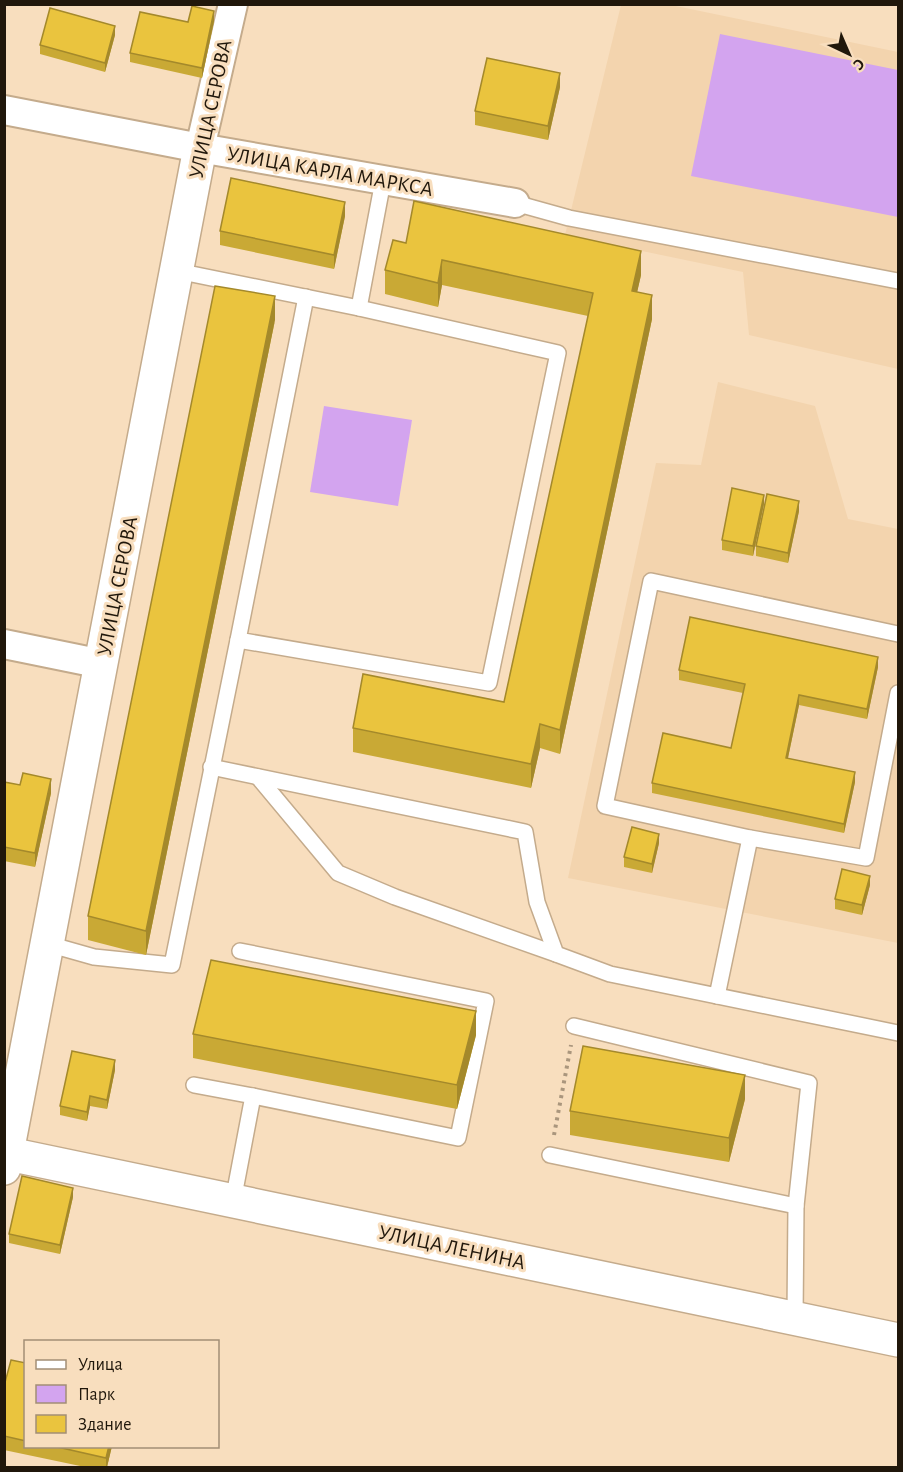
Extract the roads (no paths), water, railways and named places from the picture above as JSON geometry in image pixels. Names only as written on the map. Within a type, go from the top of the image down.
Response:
[{"type":"street","name":"УЛИЦА СЕРОВА","points":[[6,1158],[201,148],[233,4]]},
{"type":"street","name":"УЛИЦА КАРЛА МАРКСА","points":[[4,110],[383,182],[515,203]]},
{"type":"street","points":[[4,644],[102,664]]},
{"type":"street","name":"УЛИЦА ЛЕНИНА","points":[[6,1158],[233,1201],[898,1340]]},
{"type":"lane","points":[[359,308],[383,182]]},
{"type":"lane","points":[[515,203],[569,218],[898,281]]},
{"type":"lane","points":[[177,271],[359,308],[558,353],[489,683],[238,640]]},
{"type":"lane","points":[[48,944],[94,957],[172,965],[306,297]]},
{"type":"lane","points":[[898,634],[651,581],[605,806],[750,838],[866,858],[898,693]]},
{"type":"lane","points":[[211,767],[525,832],[537,902],[556,954]]},
{"type":"lane","points":[[258,777],[338,873],[395,897],[610,974],[898,1034]]},
{"type":"lane","points":[[717,996],[750,838]]},
{"type":"lane","points":[[194,1085],[458,1138],[486,1001],[240,951]]},
{"type":"lane","points":[[574,1026],[809,1083],[796,1206],[795,1318]]},
{"type":"lane","points":[[233,1201],[253,1096]]},
{"type":"lane","points":[[550,1155],[796,1206]]}]
